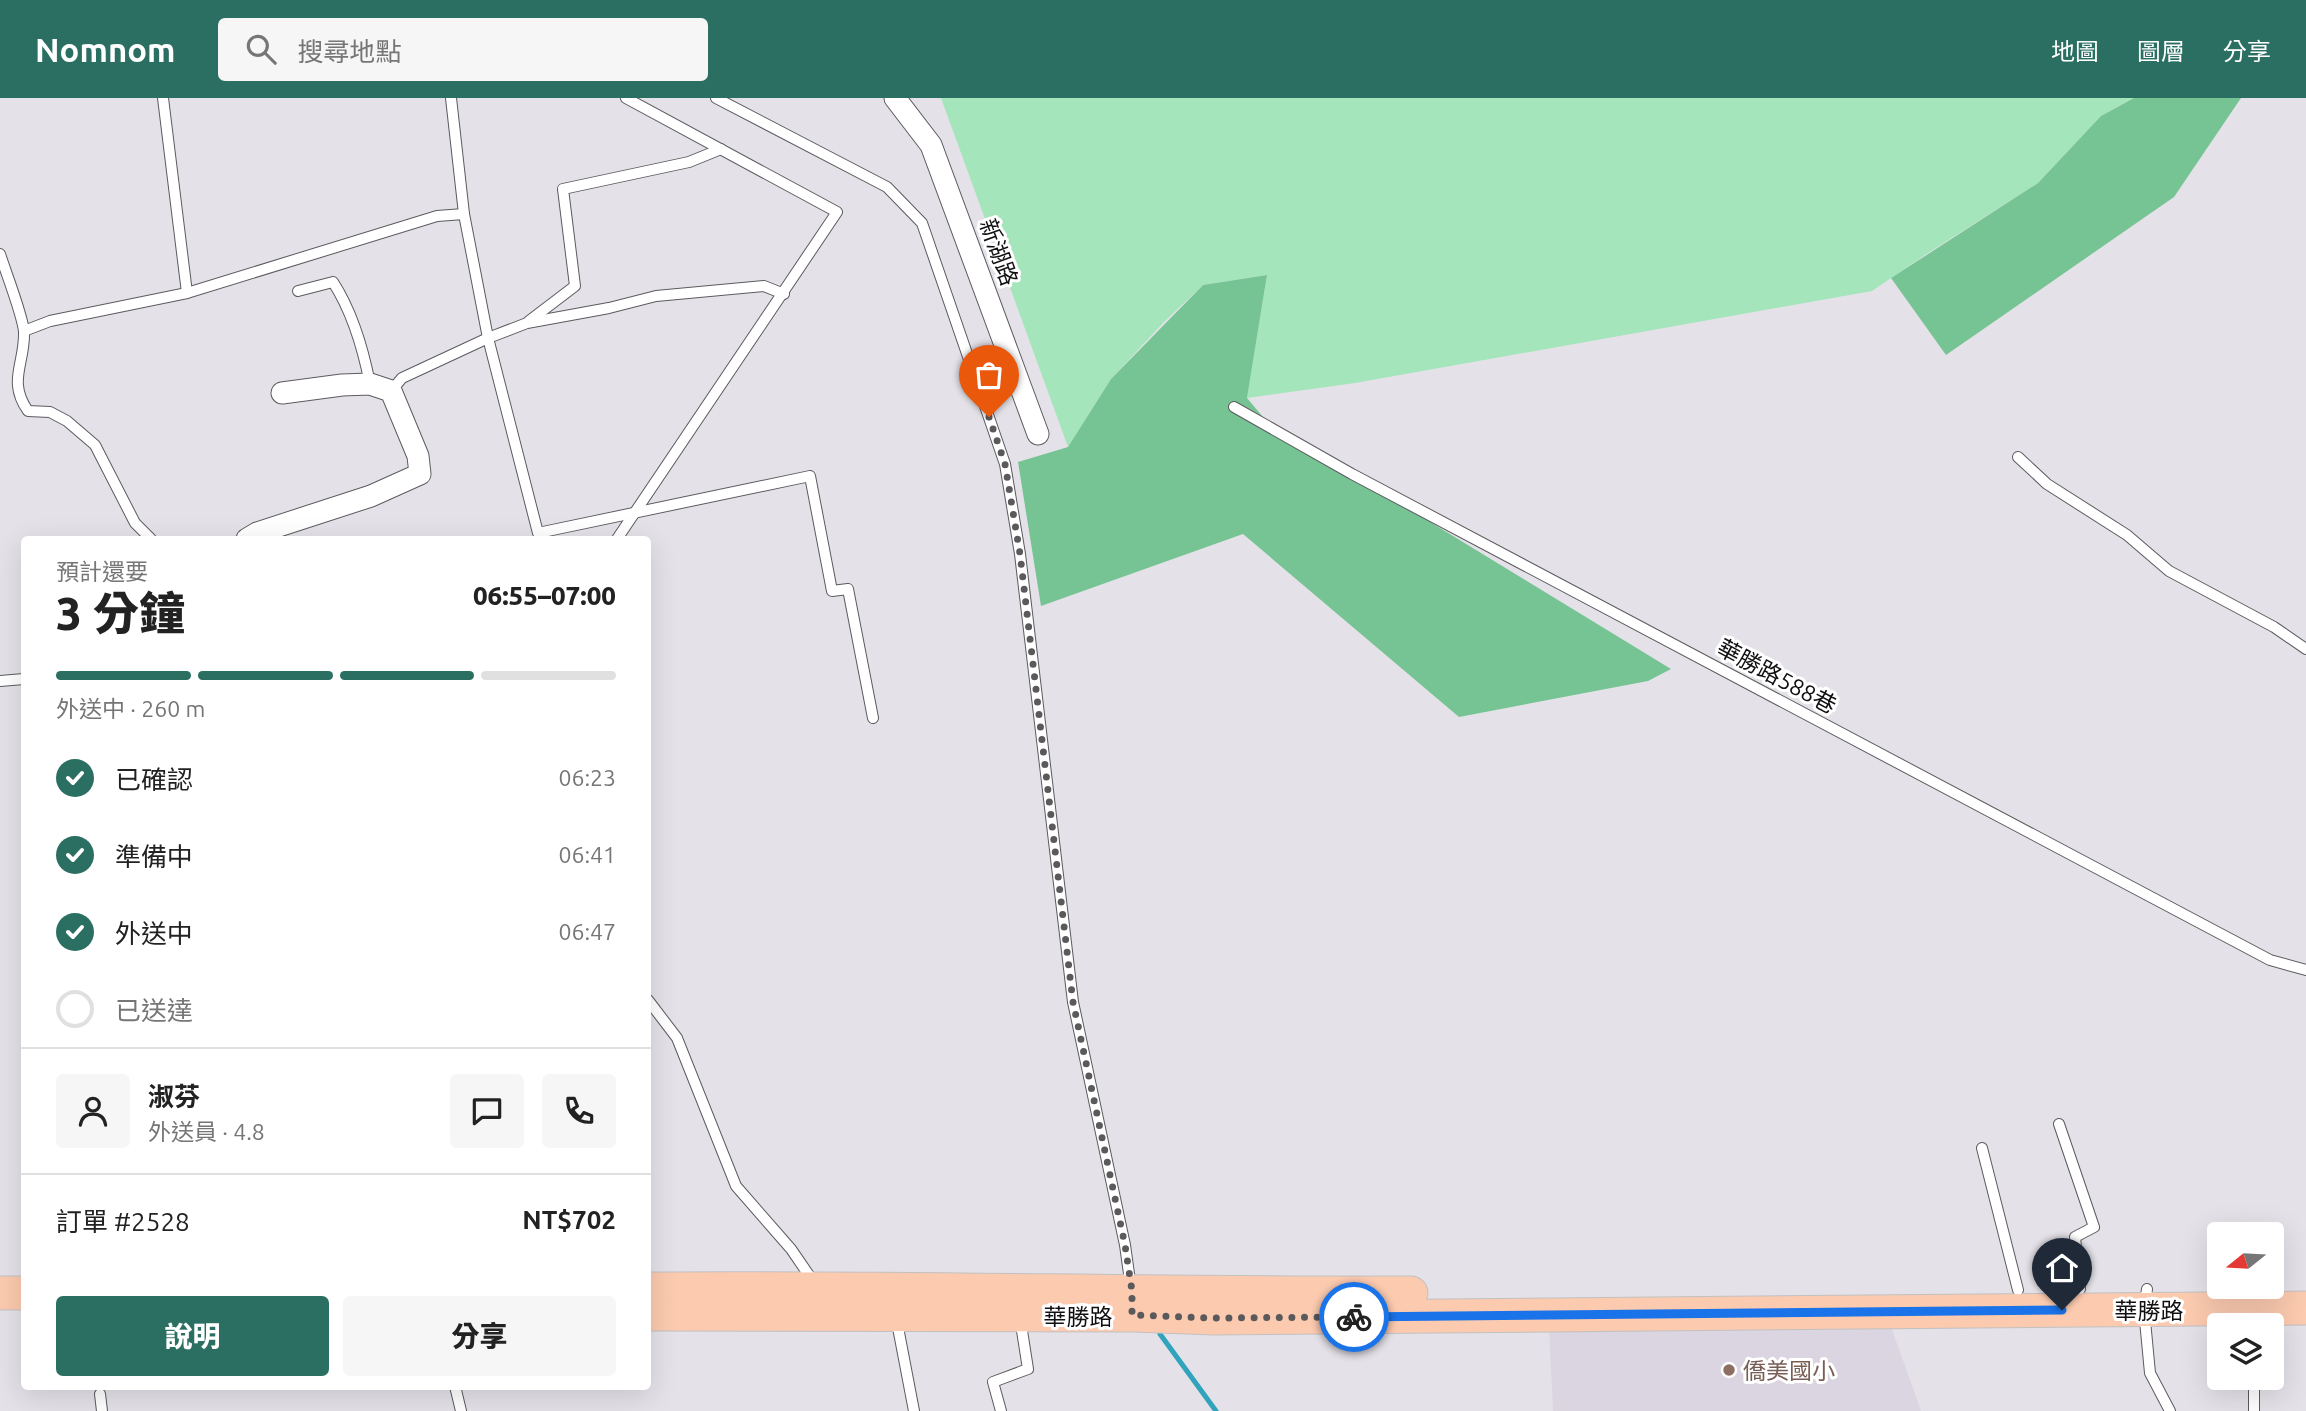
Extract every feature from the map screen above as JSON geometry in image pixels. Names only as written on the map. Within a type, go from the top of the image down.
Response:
[{"type":"main road","name":"華勝路","points":[[895,1303],[1020,1316],[1213,1294],[1734,1302],[2146,1299],[2306,1287]]},
{"type":"main road","name":"華勝路","points":[[651,1289],[818,1301],[1132,1303]]},
{"type":"main road","name":"華勝路","points":[[1734,1302],[2080,1289],[2255,1313],[2306,1308]]},
{"type":"main road","points":[[0,1293],[21,1293]]},
{"type":"main road","name":"華勝路","points":[[651,1314],[818,1301]]},
{"type":"main road","points":[[0,1315],[21,1315]]},
{"type":"street","name":"新湖路","points":[[895,98],[931,145],[1038,434]]},
{"type":"street","points":[[252,536],[371,496],[420,474],[418,456],[391,391],[370,384],[282,393]]},
{"type":"lane","points":[[163,98],[187,293]]},
{"type":"lane","points":[[451,98],[464,214],[488,338],[538,533],[810,476],[832,591],[848,589],[873,718]]},
{"type":"lane","points":[[619,536],[837,212],[626,98]]},
{"type":"lane","points":[[716,98],[887,187],[922,223],[937,264],[1005,464],[1027,606],[1073,1002],[1125,1245],[1132,1303]]},
{"type":"lane","points":[[527,323],[575,286],[563,189],[689,162],[721,149]]},
{"type":"lane","points":[[24,331],[50,321],[187,293],[437,216],[464,214]]},
{"type":"lane","points":[[0,254],[24,331],[16,382],[20,399],[28,411],[50,412],[67,421],[95,445],[135,523],[149,536]]},
{"type":"lane","points":[[298,291],[332,282],[346,302],[363,351],[370,384]]},
{"type":"lane","points":[[391,391],[402,378],[527,323],[609,308],[656,296],[764,286],[783,294]]},
{"type":"lane","name":"華勝路588巷","points":[[1234,407],[1352,474],[2270,960],[2306,970]]},
{"type":"lane","points":[[2018,457],[2047,484],[2127,534],[2169,571],[2274,627],[2306,649]]},
{"type":"lane","points":[[0,681],[21,679]]},
{"type":"lane","points":[[651,1004],[677,1038],[736,1185],[791,1249],[818,1301]]},
{"type":"lane","points":[[2059,1124],[2094,1227],[2075,1237],[2080,1289]]},
{"type":"lane","points":[[1982,1148],[2018,1290]]},
{"type":"lane","points":[[2146,1299],[2150,1373],[2171,1411]]},
{"type":"lane","points":[[895,1303],[914,1411]]},
{"type":"lane","points":[[1001,1411],[993,1382],[1028,1369],[1020,1316]]},
{"type":"lane","points":[[456,1390],[461,1411]]},
{"type":"lane","points":[[2254,1390],[2254,1411]]},
{"type":"lane","points":[[100,1394],[102,1411]]},
{"type":"shaded area","name":"僑美國小","points":[[1889,1321],[1921,1411],[1553,1411],[1549,1328]]},
{"type":"green space","points":[[941,98],[2134,98],[2101,116],[2038,183],[1872,291],[1355,383],[1247,398],[1267,275],[1203,285],[1111,379],[1068,447]]},
{"type":"green space","points":[[2134,98],[2241,98],[2174,197],[1946,355],[1891,278],[2038,183],[2101,116]]},
{"type":"green space","points":[[1267,275],[1247,398],[1268,423],[1671,669],[1648,681],[1459,717],[1243,534],[1041,606],[1018,462],[1068,447],[1111,379],[1203,285]]},
{"type":"waterway","points":[[1160,1334],[1216,1411]]},
{"type":"way so far","points":[[989,417],[1005,464],[1020,554],[1073,1002],[1125,1245],[1132,1291],[1132,1315],[1213,1318],[1354,1317]]},
{"type":"place","name":"僑美國小","points":[[1729,1370]]},
{"type":"route","points":[[1354,1317],[2062,1310]]}]
